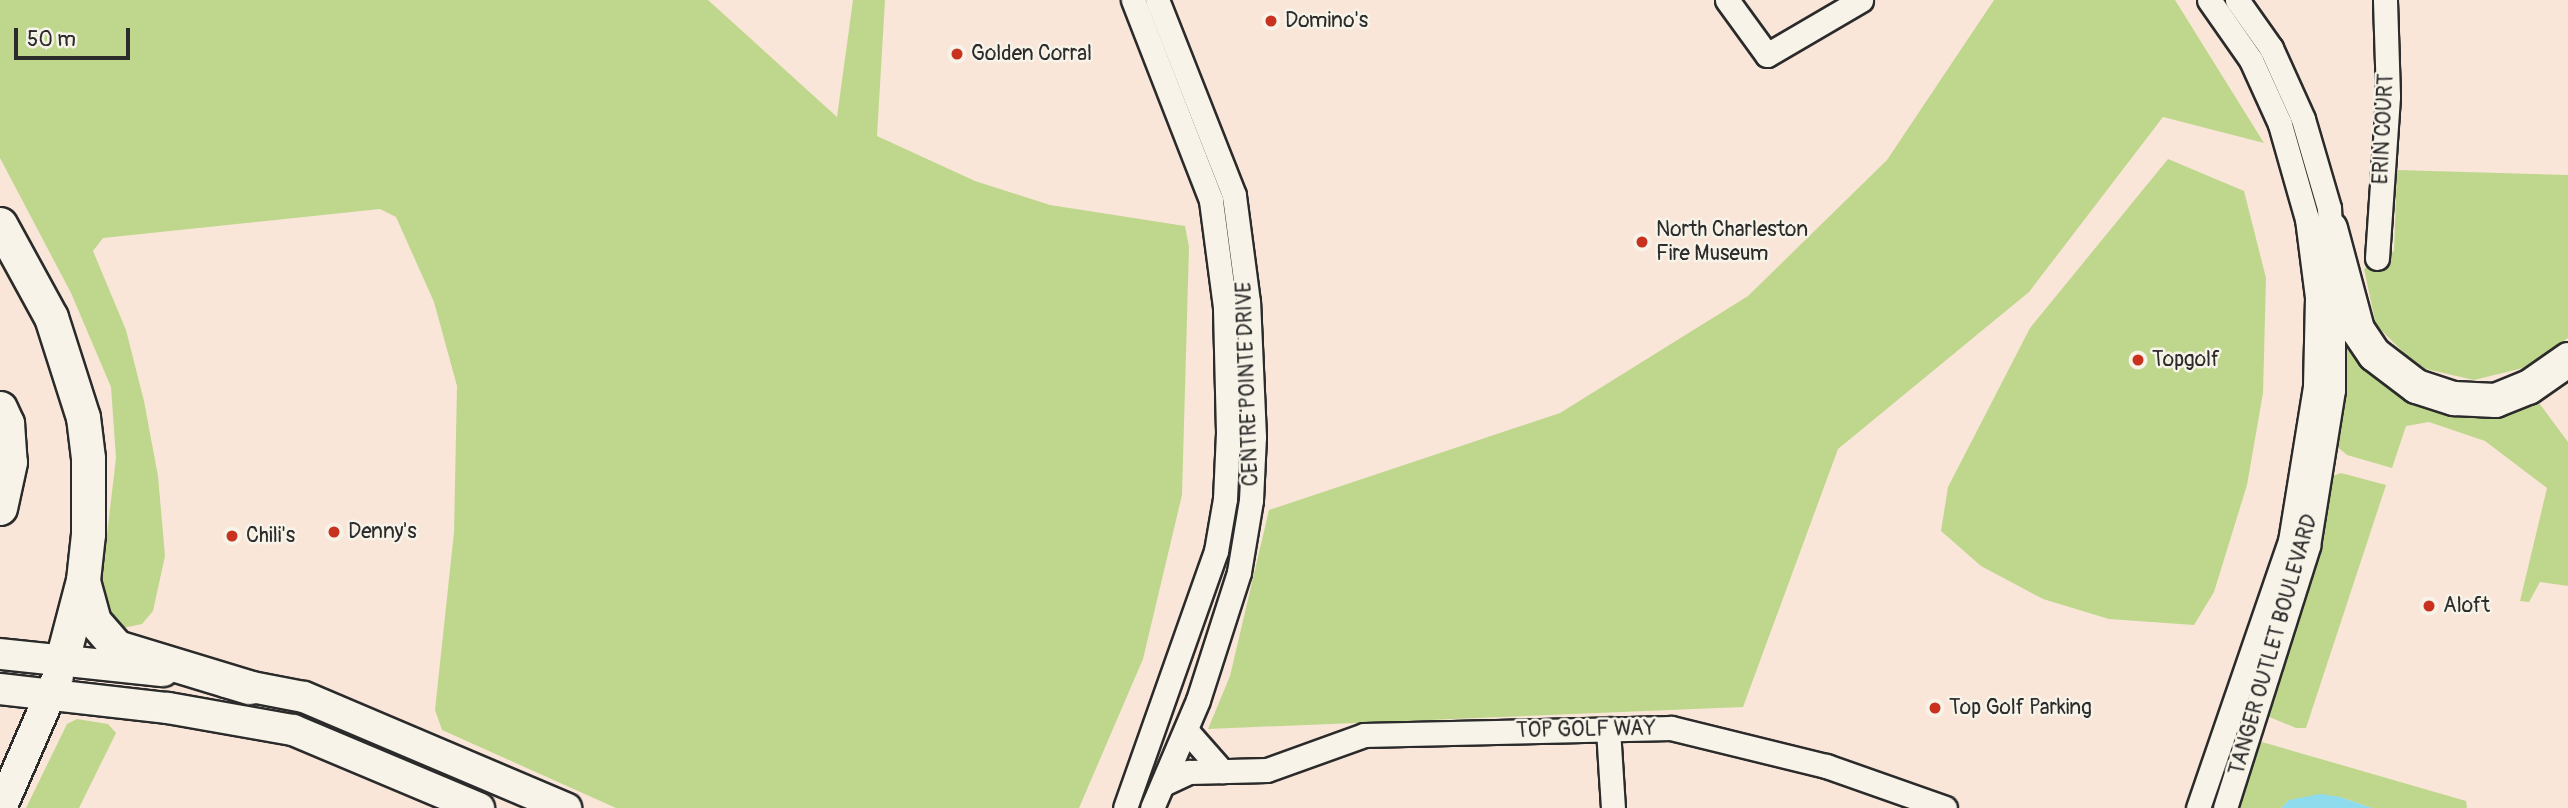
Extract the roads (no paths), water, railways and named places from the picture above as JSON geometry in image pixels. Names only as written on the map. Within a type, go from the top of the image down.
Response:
[{"type":"highway","points":[[0,224],[51,317],[83,417],[89,497],[83,580],[62,660]]},
{"type":"highway","points":[[2330,228],[2357,329],[2374,354],[2416,386],[2454,398],[2495,400],[2528,387],[2568,359]]},
{"type":"highway","points":[[0,408],[7,424],[10,462],[0,508]]},
{"type":"highway","points":[[83,580],[94,621],[117,648],[249,687]]},
{"type":"main road","points":[[0,654],[62,660],[304,697],[566,808]]},
{"type":"main road","points":[[1,808],[53,695],[62,660]]},
{"type":"main road","points":[[0,689],[168,708],[293,730],[479,808]]},
{"type":"street","name":"CENTRE POINTE DRIVE","points":[[1125,808],[1190,633],[1216,551],[1225,499],[1226,307],[1211,200],[1133,0]]},
{"type":"street","name":"CENTRE POINTE DRIVE","points":[[1153,808],[1202,690],[1239,572],[1251,500],[1254,437],[1248,302],[1234,195],[1157,0]]},
{"type":"street","points":[[1727,0],[1767,55],[1861,0]]},
{"type":"street","name":"TANGER OUTLET BOULEVARD","points":[[2199,808],[2290,541],[2315,386],[2317,297],[2306,219],[2280,124],[2251,60],[2208,0]]},
{"type":"street","name":"TANGER OUTLET BOULEVARD","points":[[2225,808],[2308,546],[2333,390],[2330,228],[2303,119],[2271,48],[2237,0]]},
{"type":"street","name":"ERIN COURT","points":[[2377,258],[2388,96],[2385,0]]},
{"type":"street","name":"TOP GOLF WAY","points":[[1163,784],[1189,772],[1267,771],[1364,735],[1671,728],[1826,766],[1945,808]]},
{"type":"street","points":[[1608,729],[1613,808]]},
{"type":"street","points":[[1186,730],[1222,771]]},
{"type":"water","points":[[2320,794],[2340,797],[2372,808],[2281,808],[2289,800]]},
{"type":"place","name":"Domino's","points":[[1271,21]]},
{"type":"place","name":"Golden Corral","points":[[957,54]]},
{"type":"place","name":"North Charleston Fire Museum","points":[[1642,242]]},
{"type":"place","name":"Topgolf","points":[[2138,360]]},
{"type":"place","name":"Denny's","points":[[334,532]]},
{"type":"place","name":"Chili's","points":[[232,536]]},
{"type":"place","name":"Aloft","points":[[2429,606]]},
{"type":"place","name":"Top Golf Parking","points":[[1935,708]]}]
